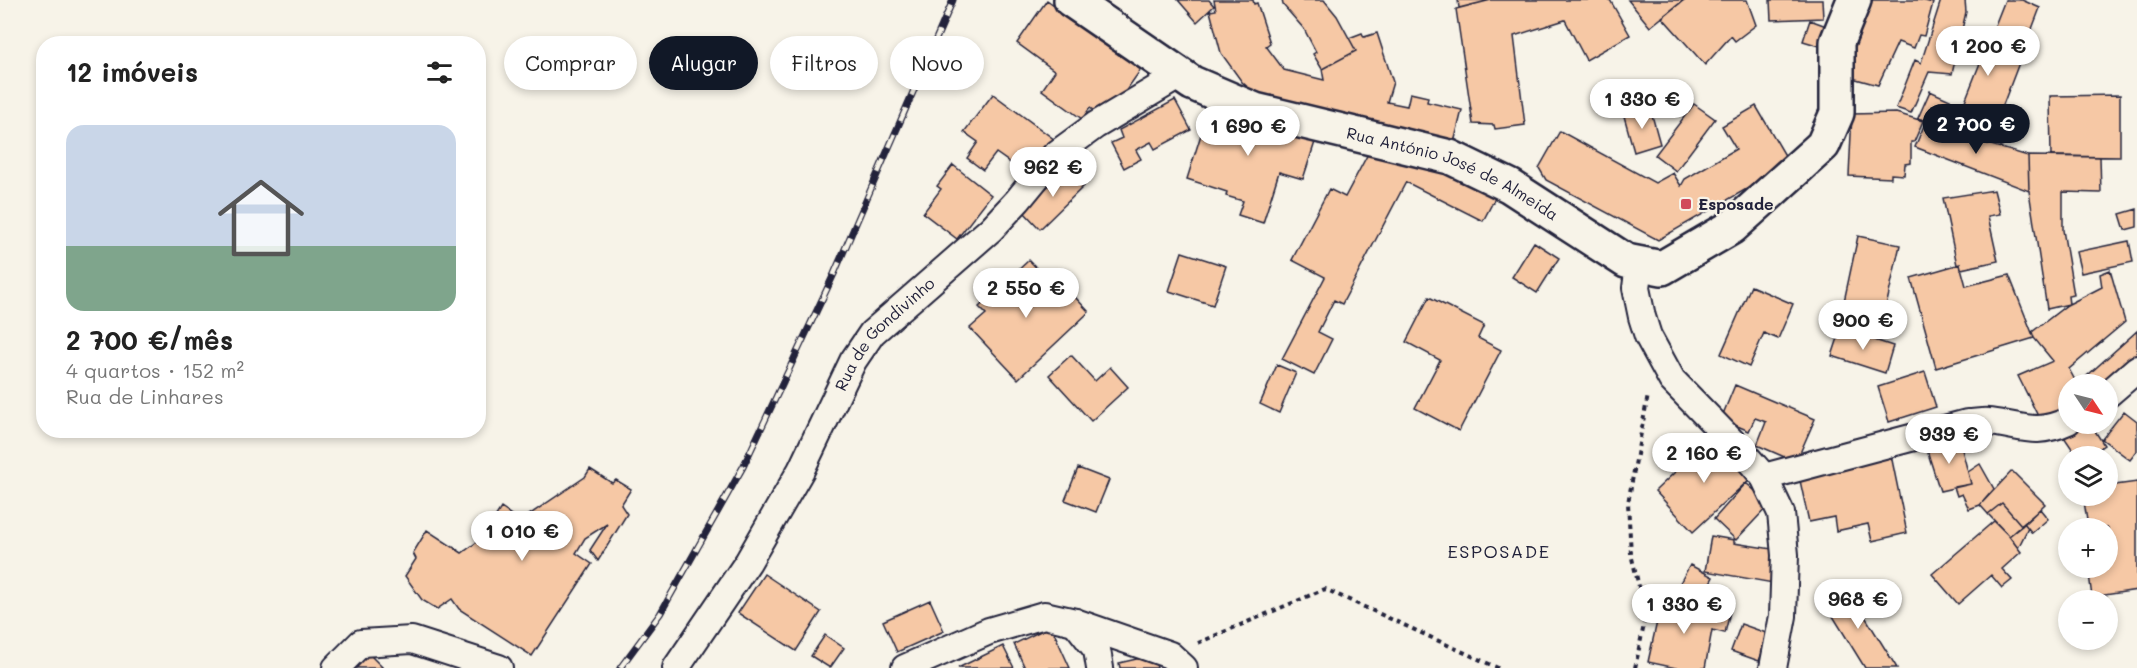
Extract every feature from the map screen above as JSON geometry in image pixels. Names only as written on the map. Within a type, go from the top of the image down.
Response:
[{"type":"main road","name":"Rua António José de Almeida","points":[[1071,0],[1192,83],[1256,110],[1450,157],[1509,186],[1626,261],[1639,264]]},
{"type":"main road","points":[[1639,264],[1662,268],[1732,227],[1823,146],[1837,113],[1837,42],[1854,0]]},
{"type":"street","name":"Rua de Gondivinho","points":[[676,668],[748,562],[801,470],[853,361],[872,333],[991,229],[1055,155],[1096,125],[1180,75]]},
{"type":"street","points":[[1639,264],[1636,288],[1642,317],[1672,380],[1764,477],[1781,513],[1785,555],[1783,616],[1773,668]]},
{"type":"street","points":[[2118,385],[2137,369]]},
{"type":"street","points":[[1764,477],[1967,423],[1989,422],[2035,430],[2058,426]]},
{"type":"street","points":[[905,668],[989,631],[1044,615],[1075,622],[1177,662]]},
{"type":"street","points":[[1075,622],[1097,650],[1100,668]]},
{"type":"street","points":[[336,668],[361,643],[412,640],[499,668]]},
{"type":"path","points":[[1635,668],[1646,615],[1631,554],[1628,502],[1656,350]]},
{"type":"path","points":[[1177,662],[1325,589],[1498,668]]},
{"type":"building","points":[[1047,0],[1142,68],[1106,119],[1090,108],[1082,119],[1042,90],[1055,71],[1017,43]]},
{"type":"building","points":[[1178,0],[1209,0],[1214,6],[1197,22]]},
{"type":"building","points":[[1214,0],[1253,0],[1254,4],[1257,3],[1270,43],[1266,46],[1284,70],[1324,80],[1322,69],[1356,51],[1349,38],[1362,33],[1364,37],[1377,33],[1393,82],[1387,102],[1407,106],[1410,93],[1428,97],[1427,102],[1462,110],[1453,147],[1263,101],[1242,82],[1221,53],[1210,11],[1216,10]]},
{"type":"building","points":[[1282,0],[1324,0],[1337,16],[1356,51],[1322,69],[1313,54],[1316,52],[1304,29],[1283,5]]},
{"type":"building","points":[[1458,0],[1491,0],[1459,8]]},
{"type":"building","points":[[1491,0],[1610,0],[1630,35],[1586,60],[1565,20],[1514,36],[1525,125],[1495,129],[1494,125],[1473,124],[1456,9]]},
{"type":"building","points":[[1628,0],[1684,0],[1650,27]]},
{"type":"building","points":[[1684,0],[1747,0],[1756,25],[1735,41],[1731,36],[1705,65],[1662,17]]},
{"type":"building","points":[[1770,0],[1822,0],[1823,18],[1771,20]]},
{"type":"building","points":[[1865,0],[1921,0],[1933,3],[1924,36],[1919,35],[1914,48],[1898,42],[1878,85],[1845,76],[1860,34],[1856,33]]},
{"type":"building","points":[[1941,0],[1965,0],[1966,12],[1952,74],[1929,72],[1911,113],[1896,108],[1915,60],[1921,63]]},
{"type":"building","points":[[2005,0],[2022,0],[2040,8],[1988,144],[1918,118],[1930,91],[1963,106]]},
{"type":"building","points":[[1810,20],[1829,27],[1823,47],[1803,41]]},
{"type":"building","points":[[993,94],[1055,140],[1029,176],[996,153],[983,170],[967,158],[978,142],[964,132]]},
{"type":"building","points":[[2120,95],[2120,157],[2051,156],[2050,96]]},
{"type":"building","points":[[1175,100],[1191,130],[1155,149],[1151,142],[1136,150],[1141,159],[1124,168],[1111,143],[1122,138],[1119,130]]},
{"type":"building","points":[[1211,103],[1317,136],[1303,179],[1279,172],[1263,223],[1238,215],[1243,201],[1226,196],[1227,192],[1187,179]]},
{"type":"building","points":[[1694,104],[1715,119],[1676,171],[1655,155]]},
{"type":"building","points":[[1756,106],[1790,164],[1658,240],[1546,180],[1539,168],[1560,131],[1655,183],[1673,173],[1681,186],[1685,179],[1736,149],[1722,126]]},
{"type":"building","points":[[1650,108],[1660,144],[1634,152],[1624,116]]},
{"type":"building","points":[[1896,113],[1923,121],[1914,142],[1911,142],[1911,163],[1905,164],[1904,175],[1891,174],[1891,178],[1849,176],[1852,114]]},
{"type":"building","points":[[1926,121],[2028,156],[2029,191],[1915,147]]},
{"type":"building","points":[[1378,135],[1496,196],[1483,221],[1406,182],[1342,304],[1334,300],[1318,332],[1332,339],[1314,375],[1282,359],[1325,277],[1292,260],[1329,189],[1345,197]]},
{"type":"building","points":[[2028,156],[2100,157],[2101,193],[2063,192],[2063,230],[2074,295],[2068,296],[2069,304],[2047,309],[2029,191]]},
{"type":"building","points":[[953,165],[991,195],[957,239],[923,213],[941,189],[937,186]]},
{"type":"building","points":[[1066,168],[1084,186],[1040,229],[1023,211]]},
{"type":"building","points":[[1994,190],[2000,214],[1988,216],[1998,261],[1961,269],[1960,264],[1957,265],[1943,198]]},
{"type":"building","points":[[2137,209],[2137,227],[2125,230],[2120,214]]},
{"type":"building","points":[[1858,236],[1900,245],[1880,333],[1839,325]]},
{"type":"building","points":[[2129,241],[2133,262],[2081,273],[2076,252]]},
{"type":"building","points":[[1534,242],[1559,258],[1537,293],[1512,277]]},
{"type":"building","points":[[1182,252],[1226,266],[1213,305],[1169,291]]},
{"type":"building","points":[[1029,260],[1068,301],[1073,295],[1089,312],[1018,379],[970,328],[986,314],[979,307]]},
{"type":"building","points":[[1960,264],[1966,286],[2009,275],[2034,338],[1936,368],[1911,278]]},
{"type":"building","points":[[2110,270],[2125,322],[2069,369],[2072,374],[2058,374],[2058,420],[2043,426],[2018,376],[2053,361],[2034,338],[2032,332],[2067,305],[2102,287],[2100,274]]},
{"type":"building","points":[[1751,286],[1793,304],[1778,339],[1764,333],[1749,367],[1721,354]]},
{"type":"building","points":[[1429,297],[1484,325],[1478,338],[1501,350],[1459,431],[1415,408],[1440,360],[1406,342]]},
{"type":"building","points":[[1841,329],[1893,346],[1885,373],[1832,356]]},
{"type":"building","points":[[2137,331],[2137,364],[2118,377],[2118,374],[2089,374]]},
{"type":"building","points":[[1071,355],[1095,381],[1110,367],[1128,387],[1091,421],[1049,375]]},
{"type":"building","points":[[1277,365],[1296,373],[1279,413],[1260,404]]},
{"type":"building","points":[[1925,372],[1936,407],[1889,422],[1878,387]]},
{"type":"building","points":[[1735,385],[1815,419],[1796,462],[1757,445],[1766,422],[1755,418],[1749,431],[1721,419]]},
{"type":"building","points":[[2124,411],[2137,421],[2137,451],[2130,460],[2118,451],[2118,446],[2111,446],[2102,439],[2106,434],[2118,434],[2118,419]]},
{"type":"building","points":[[2062,434],[2097,434],[2104,445],[2103,446],[2070,446]]},
{"type":"building","points":[[1714,435],[1752,477],[1693,532],[1655,491]]},
{"type":"building","points":[[1959,438],[1971,484],[1940,491],[1926,447]]},
{"type":"building","points":[[1891,455],[1907,533],[1872,541],[1868,524],[1836,531],[1834,517],[1809,522],[1799,476]]},
{"type":"building","points":[[1980,464],[1994,489],[1980,505],[1969,509],[1962,494],[1957,496],[1954,487],[1971,484],[1968,472]]},
{"type":"building","points":[[1078,468],[1109,480],[1096,512],[1065,500]]},
{"type":"building","points":[[590,469],[612,483],[616,480],[631,489],[621,505],[627,514],[598,561],[590,550],[607,524],[585,538],[576,553],[592,564],[532,656],[459,609],[452,599],[437,609],[422,600],[405,576],[416,559],[413,553],[427,530],[462,553],[481,539],[501,508],[520,521],[585,477]]},
{"type":"building","points":[[2012,471],[2045,504],[2022,526],[2002,503],[1988,514],[1980,505]]},
{"type":"building","points":[[2137,482],[2137,590],[2118,593],[2118,590],[2091,590],[2089,578],[2118,578],[2118,518],[2087,518],[2085,506],[2118,506],[2118,485]]},
{"type":"building","points":[[1746,483],[1770,504],[1736,540],[1714,519]]},
{"type":"building","points":[[2002,503],[2022,526],[2009,536],[1988,514]]},
{"type":"building","points":[[2040,509],[2048,519],[2032,533],[2024,523]]},
{"type":"building","points":[[1994,521],[2021,552],[2002,569],[2012,580],[2002,588],[1991,575],[1958,604],[1932,574]]},
{"type":"building","points":[[2024,523],[2028,528],[2018,548],[2009,536]]},
{"type":"building","points":[[1711,536],[1734,540],[1734,543],[1779,550],[1773,583],[1705,571]]},
{"type":"building","points":[[1690,565],[1713,577],[1696,609],[1683,602],[1686,597],[1676,590]]},
{"type":"building","points":[[764,574],[821,612],[796,651],[738,613]]},
{"type":"building","points":[[1846,586],[1897,668],[1865,668],[1823,600]]},
{"type":"building","points":[[1664,590],[1681,599],[1680,609],[1711,616],[1713,607],[1730,612],[1725,633],[1712,630],[1705,668],[1676,668],[1648,662]]},
{"type":"building","points":[[930,600],[944,631],[897,652],[883,621]]},
{"type":"building","points":[[1741,624],[1769,634],[1759,661],[1731,651]]},
{"type":"building","points":[[1051,626],[1070,668],[1025,668],[1014,644]]},
{"type":"building","points":[[825,635],[844,648],[830,668],[811,656]]},
{"type":"building","points":[[1003,646],[1014,668],[958,668]]},
{"type":"building","points":[[366,651],[383,668],[349,668]]},
{"type":"building","points":[[1154,655],[1157,668],[1120,668],[1119,663]]},
{"type":"railway","points":[[620,668],[660,614],[743,467],[834,274],[953,0]]},
{"type":"place","name":"Esposade","points":[[1686,204]]},
{"type":"district","name":"ESPOSADE","points":[[1499,552]]}]
